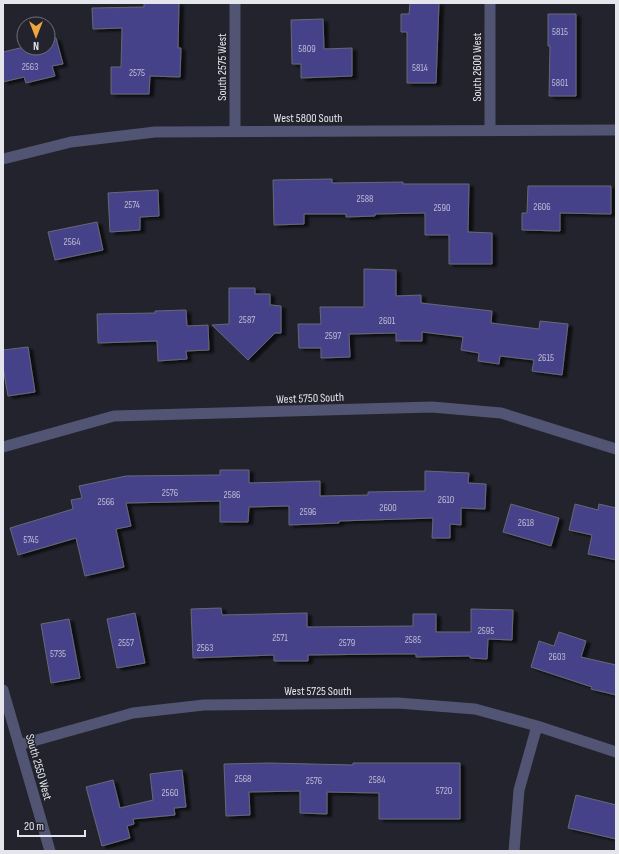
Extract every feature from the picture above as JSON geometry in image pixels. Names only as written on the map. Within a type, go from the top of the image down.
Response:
[{"type":"street","name":"South 2575 West","points":[[235,3],[235,131]]},
{"type":"street","name":"South 2600 West","points":[[490,3],[490,130]]},
{"type":"street","name":"West 5800 South","points":[[3,159],[71,142],[154,132],[616,130]]},
{"type":"street","name":"West 5750 South","points":[[3,447],[114,416],[432,407],[501,413],[616,449]]},
{"type":"street","name":"South 2550 West","points":[[3,690],[50,851]]},
{"type":"street","name":"West 5725 South","points":[[19,745],[132,713],[204,705],[398,703],[475,709],[538,726],[616,752]]},
{"type":"street","points":[[514,851],[519,790],[538,726]]},
{"type":"building","points":[[144,3],[179,3],[178,48],[181,48],[180,77],[150,76],[149,94],[111,94],[111,67],[121,67],[122,28],[93,29],[92,8],[144,7]]},
{"type":"building","points":[[410,3],[439,3],[436,83],[407,83],[407,32],[401,32],[401,14],[409,14]]},
{"type":"building","points":[[548,14],[576,14],[576,96],[549,96],[550,46],[548,46]]},
{"type":"building","points":[[323,19],[324,49],[352,48],[352,76],[301,78],[301,64],[292,64],[291,20]]},
{"type":"building","points":[[56,38],[63,64],[52,66],[55,76],[26,83],[24,77],[3,82],[3,52],[16,49],[16,56],[56,56]]},
{"type":"building","points":[[332,179],[332,183],[403,182],[403,184],[469,184],[468,232],[492,233],[492,264],[449,264],[449,235],[425,235],[425,213],[375,214],[375,216],[346,217],[346,214],[304,214],[304,224],[274,225],[273,180]]},
{"type":"building","points":[[528,186],[611,186],[611,214],[560,213],[560,231],[522,230],[522,213],[527,213]]},
{"type":"building","points":[[158,190],[159,216],[140,217],[140,230],[110,232],[108,193]]},
{"type":"building","points":[[97,222],[103,250],[55,260],[48,232]]},
{"type":"building","points":[[364,269],[396,270],[396,296],[421,295],[421,303],[492,311],[491,323],[539,329],[540,321],[568,324],[562,375],[532,371],[534,360],[500,356],[499,364],[478,361],[479,353],[461,350],[463,337],[422,332],[422,341],[396,341],[396,333],[349,334],[350,357],[321,358],[321,348],[299,348],[298,324],[321,324],[320,307],[364,307]]},
{"type":"building","points":[[229,288],[255,288],[255,294],[270,294],[270,305],[281,306],[281,333],[275,333],[248,360],[212,325],[229,324]]},
{"type":"building","points":[[186,310],[187,326],[208,325],[209,350],[186,351],[187,359],[158,361],[157,341],[98,343],[97,314],[155,313],[155,311]]},
{"type":"building","points":[[28,347],[35,392],[8,396],[3,367],[3,350]]},
{"type":"building","points":[[220,470],[249,470],[249,483],[320,481],[320,496],[368,495],[368,492],[425,491],[425,471],[469,473],[468,483],[486,484],[485,509],[461,508],[461,525],[450,524],[450,538],[432,538],[433,518],[339,521],[339,523],[289,525],[289,506],[249,507],[248,522],[220,522],[220,501],[126,503],[131,526],[116,529],[124,567],[85,576],[76,538],[18,555],[10,528],[73,509],[71,500],[82,498],[79,486],[126,476],[220,475]]},
{"type":"building","points":[[511,504],[559,518],[551,546],[503,532]]},
{"type":"building","points":[[575,504],[598,510],[599,504],[616,508],[616,560],[588,554],[592,535],[569,530]]},
{"type":"building","points":[[221,608],[222,615],[307,613],[307,627],[413,626],[413,614],[436,614],[436,632],[471,632],[471,609],[513,610],[512,640],[488,639],[487,659],[470,658],[470,656],[416,657],[416,654],[308,655],[308,661],[274,661],[274,655],[193,658],[191,609]]},
{"type":"building","points":[[135,613],[145,663],[117,668],[107,619]]},
{"type":"building","points":[[69,619],[80,678],[51,683],[41,624]]},
{"type":"building","points":[[559,632],[586,641],[581,657],[616,665],[616,695],[591,689],[592,687],[531,667],[539,641],[554,646]]},
{"type":"building","points":[[269,763],[353,765],[353,763],[460,763],[460,819],[379,819],[379,793],[327,792],[327,814],[300,813],[300,791],[249,792],[250,815],[226,816],[224,764]]},
{"type":"building","points":[[182,770],[186,807],[174,808],[175,815],[133,819],[134,824],[127,826],[130,838],[102,846],[86,787],[113,780],[120,808],[153,800],[150,774]]},
{"type":"building","points":[[576,795],[616,805],[616,839],[568,828]]}]
